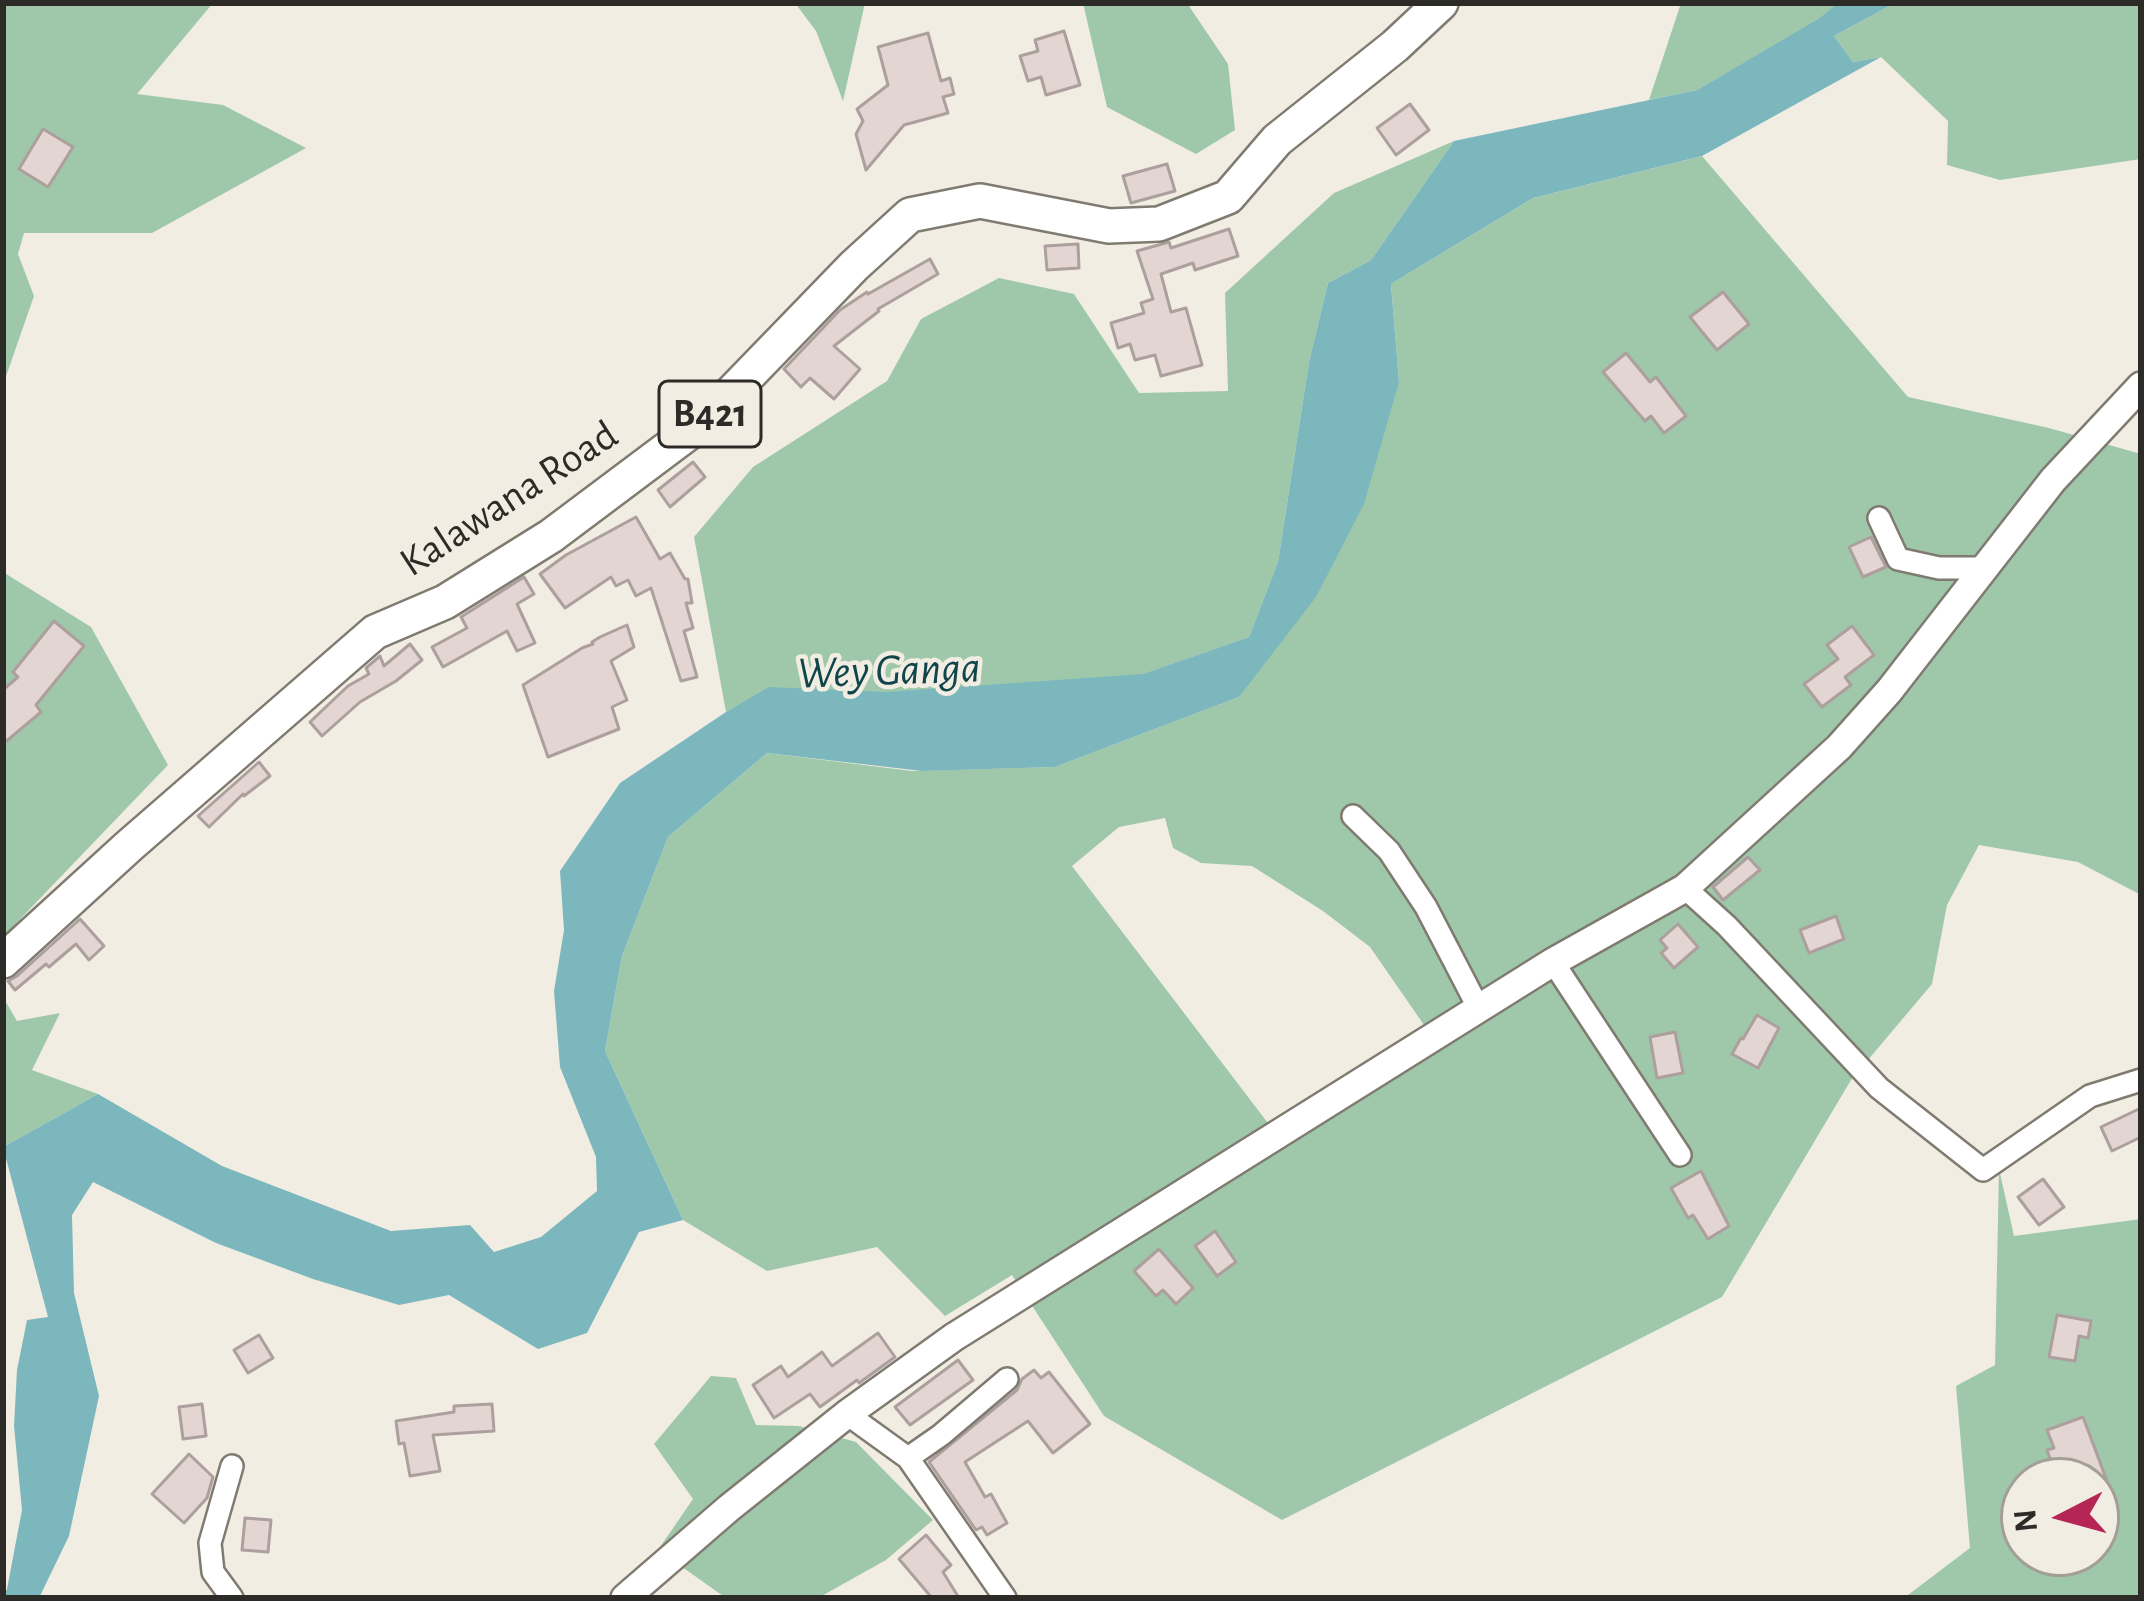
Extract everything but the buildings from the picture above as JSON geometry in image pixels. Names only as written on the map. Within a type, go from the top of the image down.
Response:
[{"type":"main road","name":"Kalawana Road","points":[[3,961],[375,632],[445,602],[551,536],[703,422],[910,215],[980,201],[1109,226],[1160,224],[1211,204],[1228,197],[1277,140],[1441,3]]},
{"type":"street","points":[[625,1598],[847,1414],[954,1337],[1552,962],[1685,888],[1839,747],[1889,691],[2053,480],[2141,386]]},
{"type":"street","points":[[1879,518],[1898,559],[1939,568],[1982,568]]},
{"type":"street","points":[[1353,816],[1389,851],[1426,907],[1479,1009]]},
{"type":"street","points":[[1685,888],[1727,926],[1879,1088],[1983,1170],[2090,1096],[2141,1080]]},
{"type":"street","points":[[1552,962],[1680,1155]]},
{"type":"street","points":[[908,1458],[1007,1379]]},
{"type":"street","points":[[847,1414],[908,1458],[1005,1598]]},
{"type":"street","points":[[232,1466],[210,1543],[213,1572],[232,1598]]},
{"type":"green space","points":[[3,3],[213,3],[137,94],[223,105],[306,148],[152,233],[24,233],[18,254],[34,296],[3,385]]},
{"type":"green space","points":[[795,3],[865,3],[843,101],[816,31]]},
{"type":"green space","points":[[1083,3],[1187,3],[1228,64],[1235,130],[1196,154],[1107,107]]},
{"type":"green space","points":[[1681,3],[1842,3],[1697,90],[1649,100]]},
{"type":"green space","points":[[1895,3],[2141,3],[2141,159],[2000,180],[1947,165],[1948,121],[1881,57],[1853,62],[1834,36]]},
{"type":"green space","points":[[1454,141],[1371,260],[1328,283],[1309,362],[1278,562],[1249,637],[1138,676],[877,693],[770,688],[726,712],[694,537],[753,467],[887,381],[921,319],[999,278],[1074,294],[1139,393],[1228,391],[1225,293],[1334,193]]},
{"type":"green space","points":[[1702,156],[1908,397],[2141,454],[2141,895],[2078,862],[1979,845],[1947,905],[1932,984],[1851,1080],[1722,1297],[1282,1520],[1104,1416],[1012,1275],[945,1316],[877,1247],[767,1271],[683,1220],[605,1051],[622,956],[668,837],[767,753],[912,771],[1055,767],[1239,697],[1399,382],[1391,284],[1533,198]],"holes":[[[1165,818],[1173,848],[1201,863],[1252,866],[1323,911],[1370,947],[1433,1038],[1274,1131],[1072,866],[1119,827]]]},
{"type":"green space","points":[[3,572],[91,627],[168,765],[3,937]]},
{"type":"green space","points":[[3,997],[17,1021],[60,1013],[32,1070],[98,1094],[3,1147]]},
{"type":"green space","points":[[1999,1169],[2014,1236],[2141,1219],[2141,1598],[1904,1598],[1970,1548],[1956,1386],[1995,1365]]},
{"type":"green space","points":[[711,1376],[736,1378],[756,1425],[799,1426],[856,1442],[933,1520],[886,1560],[818,1598],[726,1598],[658,1550],[693,1499],[654,1444]]},
{"type":"water","points":[[1838,3],[1895,3],[1834,36],[1853,62],[1881,57],[1702,156],[1533,198],[1391,284],[1399,382],[1364,504],[1316,597],[1239,697],[1055,767],[922,771],[767,753],[668,837],[622,956],[605,1051],[683,1220],[639,1232],[587,1333],[538,1349],[449,1295],[399,1305],[313,1279],[216,1243],[93,1182],[72,1215],[74,1293],[99,1396],[69,1536],[39,1598],[3,1598],[22,1510],[14,1426],[17,1370],[27,1320],[48,1317],[3,1147],[98,1094],[222,1166],[391,1231],[470,1225],[494,1252],[541,1237],[597,1191],[596,1157],[560,1067],[554,991],[564,930],[560,871],[620,783],[769,687],[886,692],[1143,674],[1249,637],[1278,562],[1309,362],[1328,283],[1371,260],[1454,141],[1697,90]]},
{"type":"water label","name":"Wey Ganga","points":[[889,671]]}]
